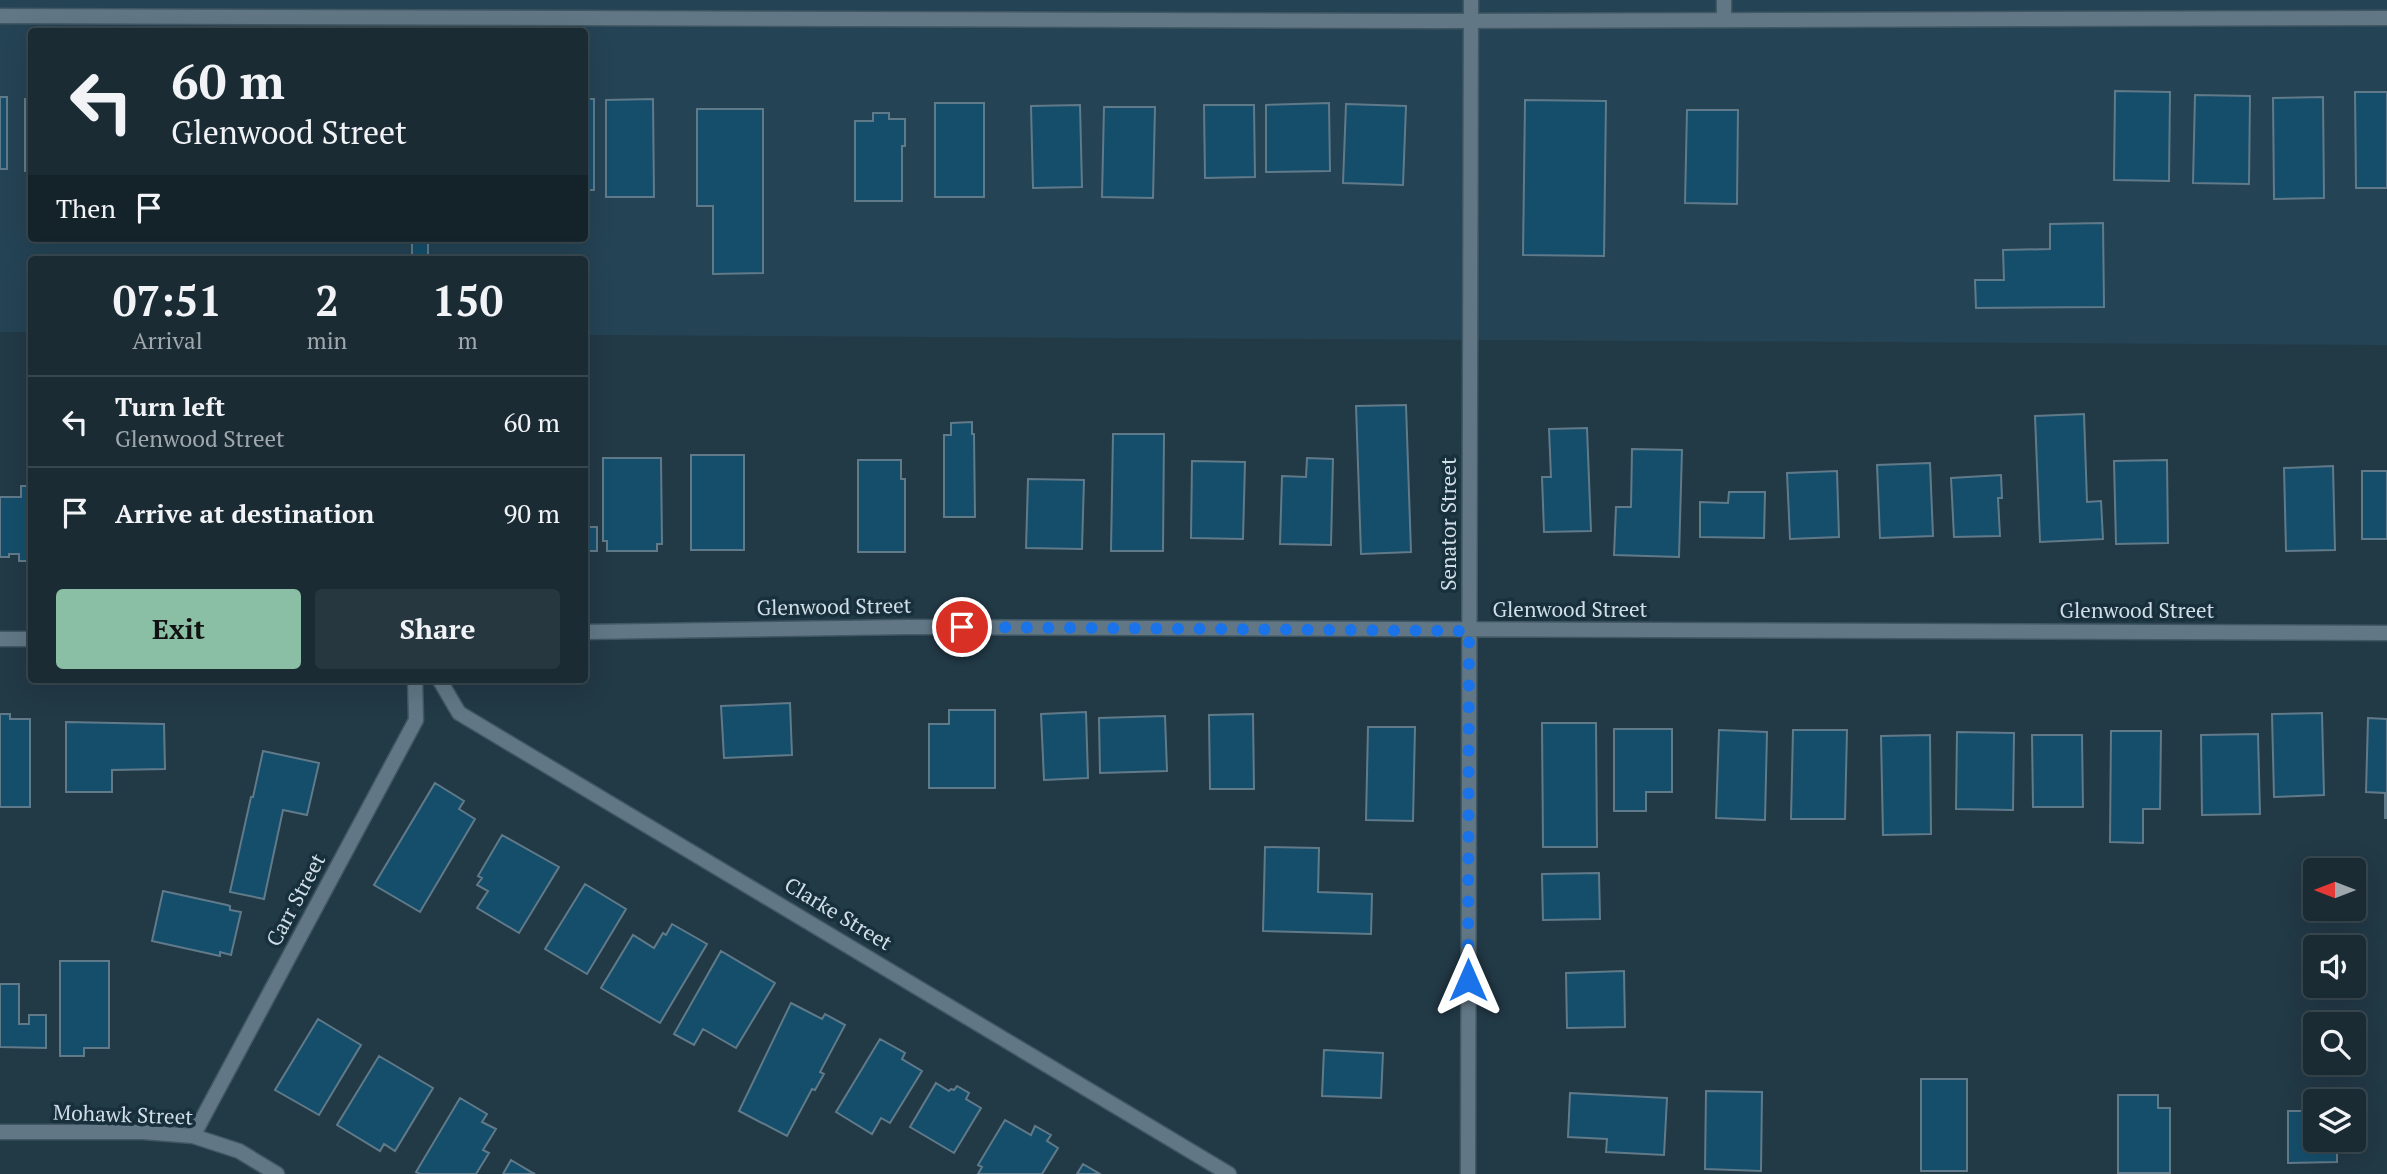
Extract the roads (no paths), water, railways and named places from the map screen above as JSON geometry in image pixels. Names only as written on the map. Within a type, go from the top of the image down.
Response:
[{"type":"street","name":"Senator Street","points":[[1468,1174],[1471,0]]},
{"type":"street","points":[[1724,0],[1724,20]]},
{"type":"street","points":[[0,16],[1471,21],[2387,18]]},
{"type":"street","name":"Glenwood Street","points":[[588,632],[909,627],[2387,633]]},
{"type":"street","points":[[0,639],[28,639]]},
{"type":"street","name":"Carr Street","points":[[193,1136],[416,720],[415,683]]},
{"type":"street","name":"Clarke Street","points":[[441,683],[459,713],[1229,1174]]},
{"type":"street","name":"Mohawk Street","points":[[0,1132],[143,1132],[193,1136],[239,1151],[277,1174]]}]
